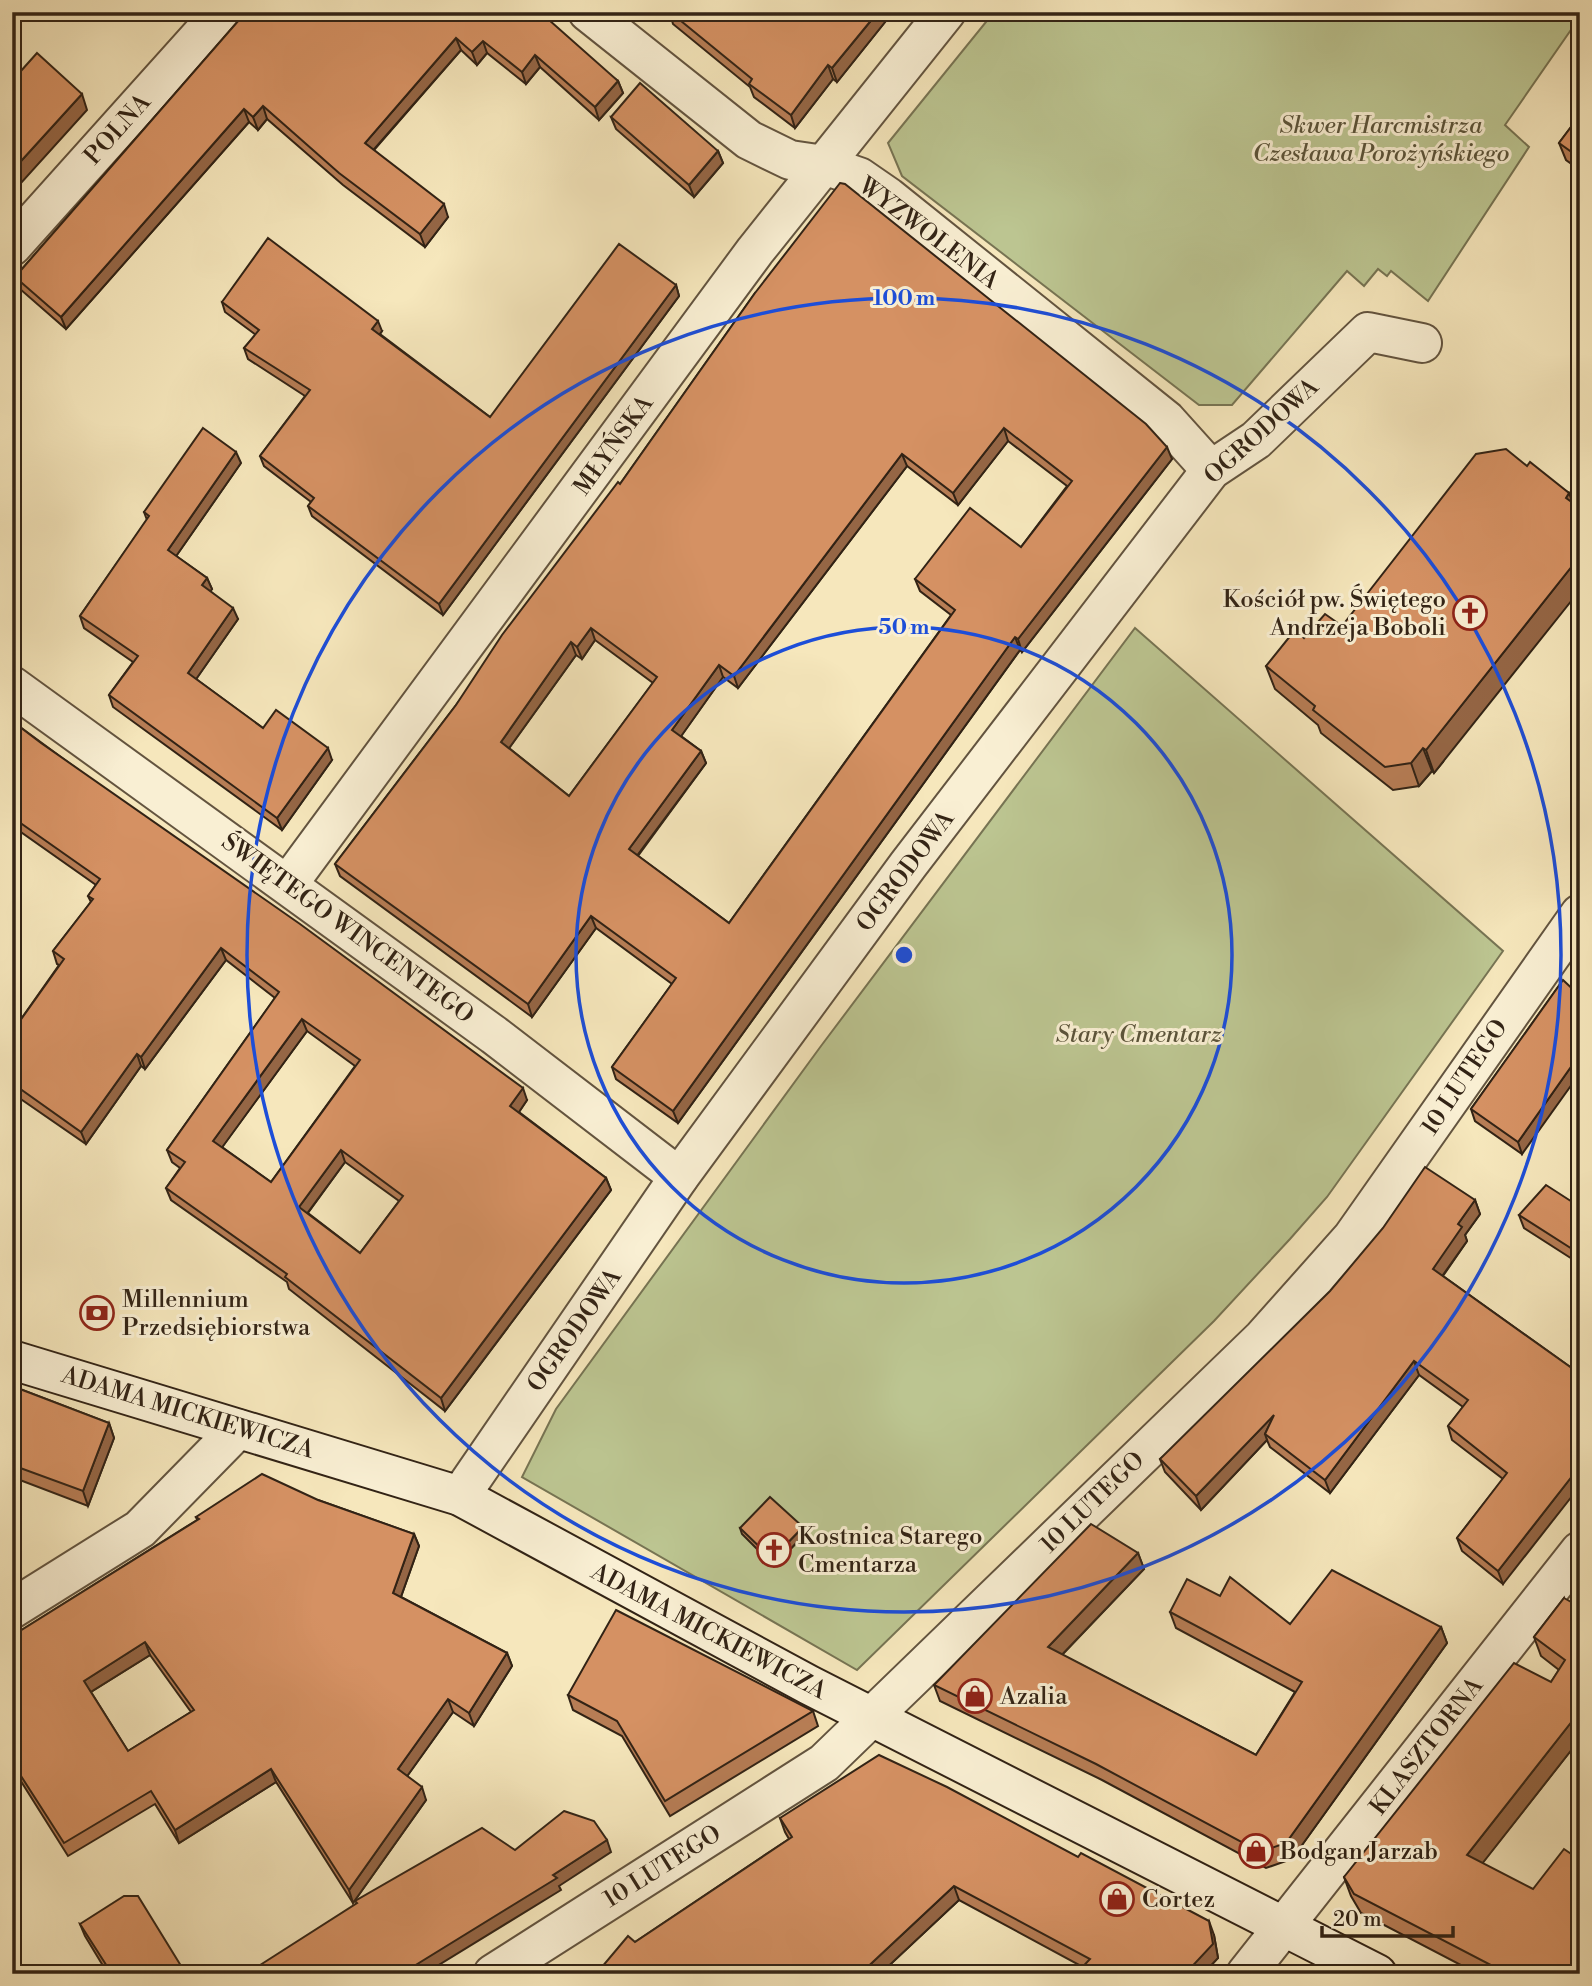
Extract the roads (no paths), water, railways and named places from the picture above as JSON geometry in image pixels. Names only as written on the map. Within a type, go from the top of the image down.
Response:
[{"type":"street","name":"WYZWOLENIA","points":[[588,12],[749,140],[790,160],[824,165],[859,177],[888,197],[1166,420],[1212,470]]},
{"type":"street","name":"MŁYŃSKA","points":[[288,884],[755,251],[946,12]]},
{"type":"street","name":"POLNA","points":[[12,246],[221,13]]},
{"type":"street","name":"OGRODOWA","points":[[460,1496],[679,1177],[908,865],[1212,470],[1256,440],[1368,332],[1422,343]]},
{"type":"street","name":"ŚWIĘTEGO WINCENTEGO","points":[[12,686],[494,1035],[679,1177]]},
{"type":"street","name":"10 LUTEGO","points":[[493,1974],[824,1763],[874,1717],[910,1678],[1263,1338],[1343,1248],[1572,940]]},
{"type":"street","name":"ADAMA MICKIEWICZA","points":[[12,1360],[460,1496],[809,1685],[1377,1974]]},
{"type":"street","points":[[12,1609],[141,1528],[238,1429]]},
{"type":"street","name":"KLASZTORNA","points":[[1247,1974],[1580,1551]]},
{"type":"place","name":"Kościół pw. Świętego Andrzeja Boboli","points":[[1470,613]]},
{"type":"place","name":"Millennium Przedsiębiorstwa","points":[[97,1313]]},
{"type":"place","name":"Kostnica Starego Cmentarza","points":[[774,1550]]},
{"type":"place","name":"Azalia","points":[[975,1696]]},
{"type":"place","name":"Bodgan Jarzab","points":[[1256,1851]]},
{"type":"place","name":"Cortez","points":[[1117,1899]]},
{"type":"park label","name":"Skwer Harcmistrza Czesława Porożyńskiego","points":[[1381,139]]},
{"type":"park label","name":"Stary Cmentarz","points":[[1139,1034]]}]
